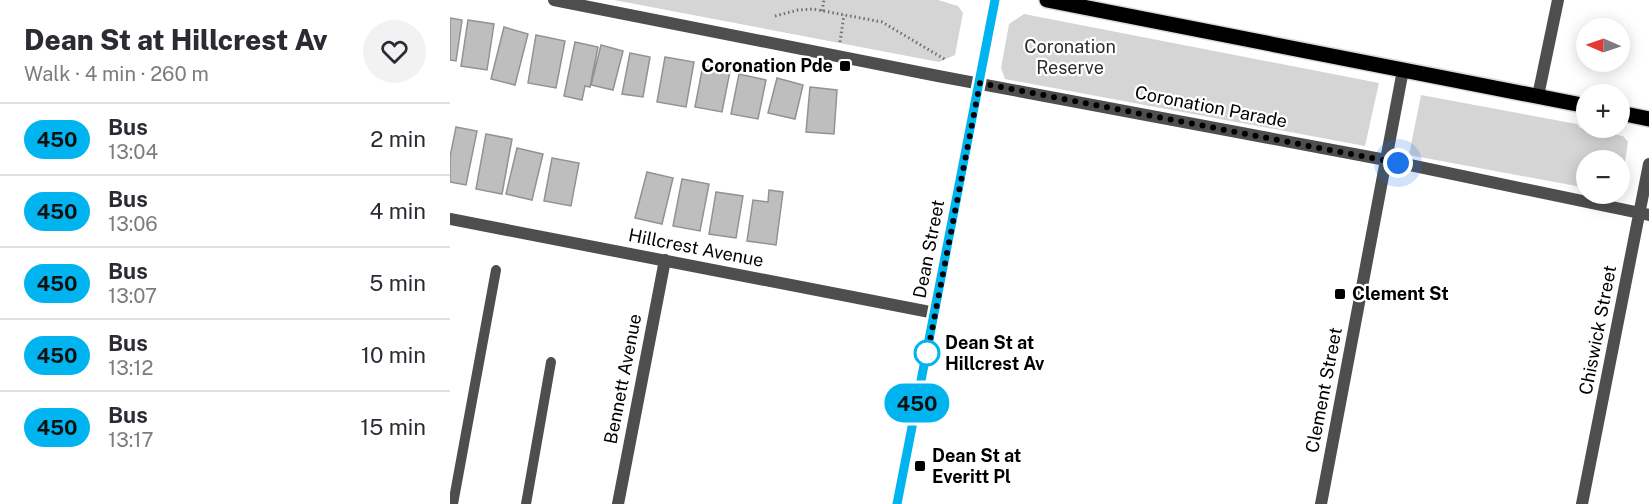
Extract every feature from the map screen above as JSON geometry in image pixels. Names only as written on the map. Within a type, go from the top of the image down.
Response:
[{"type":"main road","points":[[1047,0],[1576,104]]},
{"type":"main road","points":[[1630,115],[1649,119]]},
{"type":"street","name":"Coronation Parade","points":[[554,0],[1386,160],[1644,214]]},
{"type":"street","name":"Dean Street","points":[[897,504],[995,0]]},
{"type":"street","points":[[1538,96],[1558,0]]},
{"type":"street","name":"Clement Street","points":[[1321,504],[1403,70]]},
{"type":"street","name":"Chiswick Street","points":[[1582,504],[1644,214],[1649,164]]},
{"type":"street","name":"Hillcrest Avenue","points":[[450,219],[935,313]]},
{"type":"street","name":"Bennett Avenue","points":[[618,504],[665,260]]},
{"type":"lane","points":[[453,504],[496,270]]},
{"type":"lane","points":[[526,504],[551,362]]},
{"type":"path","points":[[822,11],[824,0]]},
{"type":"path","points":[[775,16],[798,9],[882,22],[950,62]]},
{"type":"path","points":[[838,56],[844,15]]},
{"type":"green space","points":[[614,0],[938,0],[958,6],[963,13],[955,55],[939,62]]},
{"type":"green space","name":"Coronation Reserve","points":[[1024,14],[1379,83],[1365,146],[1005,79],[1001,68],[1009,24]]},
{"type":"green space","points":[[1421,95],[1576,124],[1576,138],[1625,138],[1628,142],[1627,150],[1576,150],[1576,186],[1409,155]]},
{"type":"building","points":[[450,18],[462,20],[456,61],[450,60]]},
{"type":"building","points":[[468,20],[494,24],[487,70],[461,66]]},
{"type":"building","points":[[504,27],[528,34],[515,85],[491,79]]},
{"type":"building","points":[[536,35],[565,41],[556,88],[528,83]]},
{"type":"building","points":[[575,42],[598,47],[590,87],[585,86],[582,100],[564,96]]},
{"type":"building","points":[[601,45],[623,51],[613,90],[591,85]]},
{"type":"building","points":[[630,53],[650,57],[643,97],[622,94]]},
{"type":"building","points":[[665,57],[694,62],[686,107],[657,102]]},
{"type":"building","points":[[703,65],[730,71],[722,112],[695,107]]},
{"type":"building","points":[[739,74],[766,80],[758,119],[731,114]]},
{"type":"building","points":[[777,78],[803,85],[795,119],[768,113]]},
{"type":"building","points":[[810,87],[837,90],[834,134],[806,132]]},
{"type":"building","points":[[456,127],[477,131],[466,185],[450,182],[450,157]]},
{"type":"building","points":[[486,134],[512,139],[502,194],[476,189]]},
{"type":"building","points":[[517,148],[543,154],[532,200],[506,194]]},
{"type":"building","points":[[552,158],[579,163],[571,206],[544,201]]},
{"type":"building","points":[[647,172],[673,178],[662,224],[635,218]]},
{"type":"building","points":[[682,179],[709,184],[700,231],[673,226]]},
{"type":"building","points":[[769,190],[783,192],[776,245],[747,241],[753,200],[768,202]]},
{"type":"building","points":[[716,192],[743,196],[736,238],[709,234]]},
{"type":"bus line","name":"450","points":[[897,504],[995,0]]},
{"type":"place","name":"Coronation Pde","points":[[845,66]]},
{"type":"place","name":"Clement St","points":[[1340,294]]},
{"type":"place","name":"Dean St at Hillcrest Av","points":[[927,353]]},
{"type":"place","name":"Dean St at Everitt Pl","points":[[920,466]]},
{"type":"route","points":[[927,353],[927,356],[980,83],[1398,163]]}]
